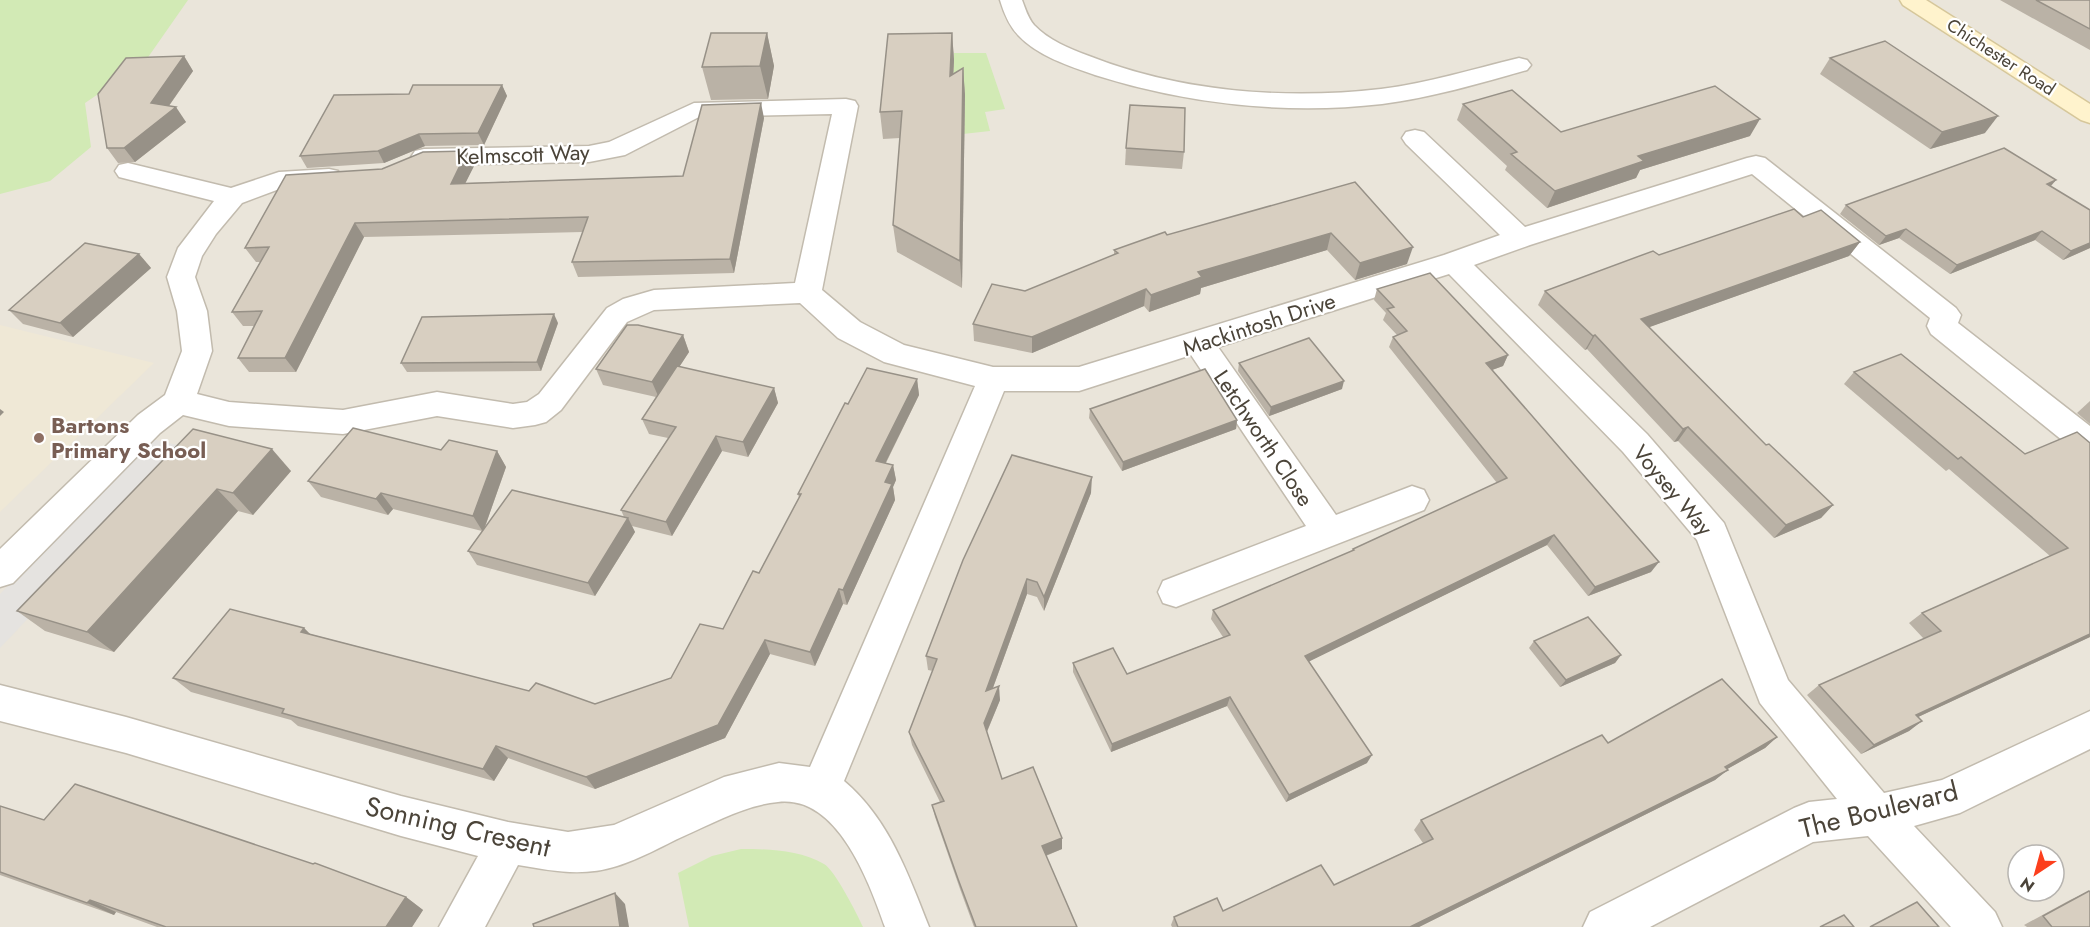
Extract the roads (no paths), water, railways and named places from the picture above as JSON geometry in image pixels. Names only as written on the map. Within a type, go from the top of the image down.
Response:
[{"type":"main road","name":"Chichester Road","points":[[1911,0],[2090,115]]},
{"type":"street","points":[[1011,0],[1026,31],[1046,46],[1119,75],[1174,88],[1265,99],[1363,98],[1434,88],[1519,65]]},
{"type":"street","name":"Kelmscott Way","points":[[399,169],[425,156],[589,154],[616,149],[694,110],[846,106],[807,293]]},
{"type":"street","points":[[1415,138],[1520,238]]},
{"type":"street","name":"Mackintosh Drive","points":[[993,379],[1079,379],[1199,343],[1756,164],[1946,315],[1942,326],[2090,444]]},
{"type":"street","points":[[128,171],[232,197]]},
{"type":"street","points":[[0,572],[141,431],[178,402],[196,351],[192,311],[182,277],[188,255],[206,228],[232,197],[279,180],[357,175]]},
{"type":"street","name":"Voysey Way","points":[[1454,262],[1635,444],[1712,533],[1773,691],[1876,815],[1980,927]]},
{"type":"street","points":[[178,402],[229,414],[343,422],[437,404],[513,416],[536,413],[549,402],[617,315],[633,306],[654,300],[807,293],[849,330],[895,354],[993,379],[821,788],[848,810],[883,864],[907,927]]},
{"type":"street","name":"Letchworth Close","points":[[1199,343],[1329,532]]},
{"type":"street","name":"Letchworth Close","points":[[1176,592],[1412,500]]},
{"type":"street","name":"Sonning Cresent","points":[[0,703],[126,735],[401,816],[508,843],[568,853],[616,846],[735,794],[779,782],[821,788]]},
{"type":"street","name":"The Boulevard","points":[[1605,927],[1809,822],[1876,815],[1946,799],[2090,729]]},
{"type":"street","points":[[461,927],[508,843]]},
{"type":"place","name":"Bartons Primary School","points":[[39,438]]}]
